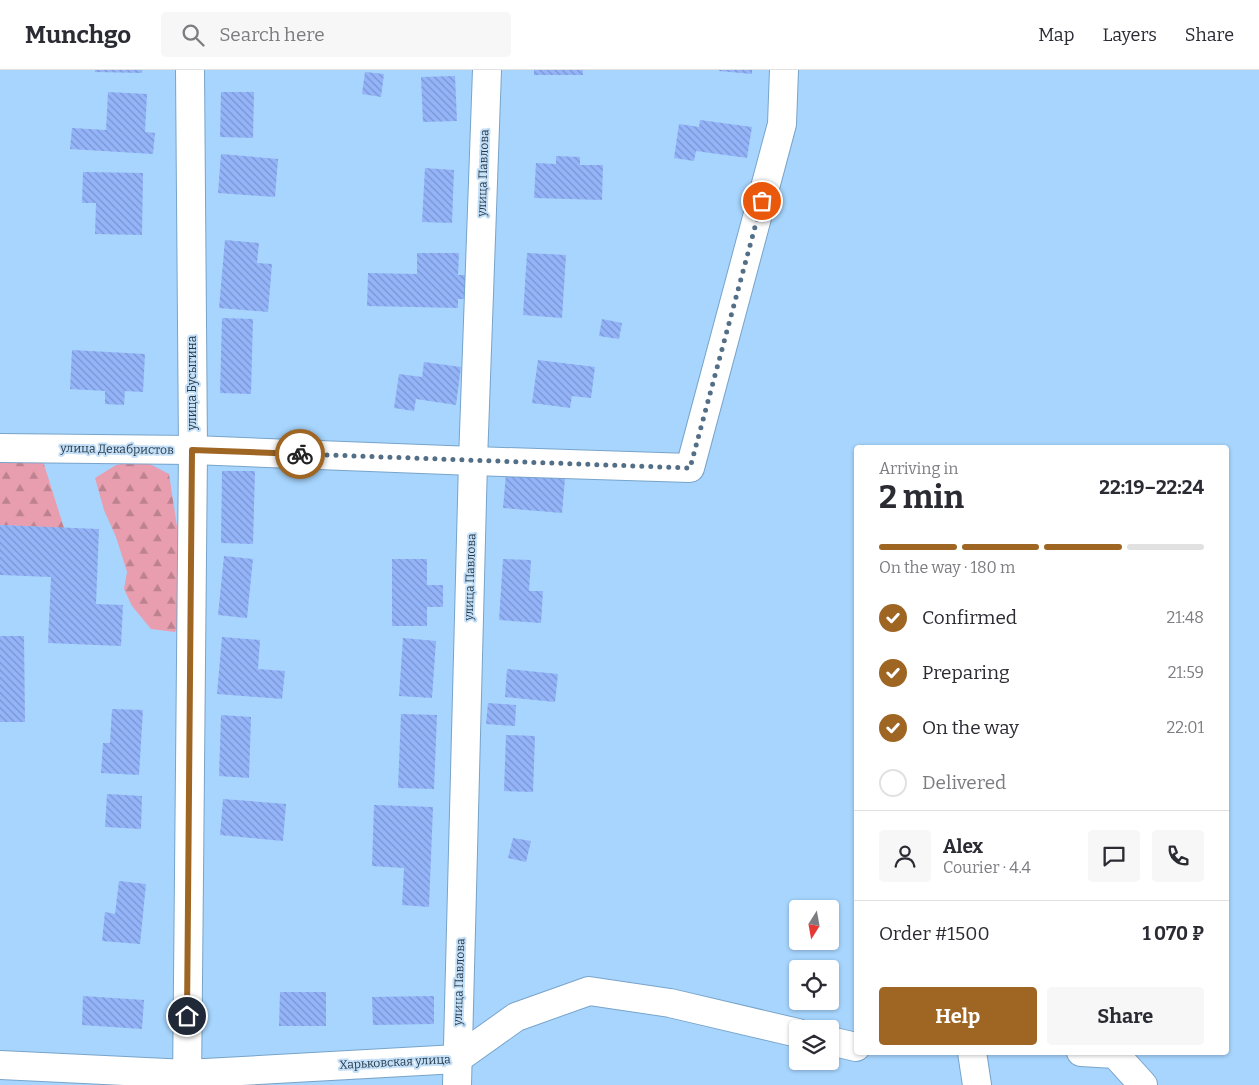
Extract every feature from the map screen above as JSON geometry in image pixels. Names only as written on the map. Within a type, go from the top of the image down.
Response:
[{"type":"street","name":"улица Бусыгина","points":[[187,1080],[192,450],[190,70]]},
{"type":"street","name":"улица Павлова","points":[[457,1072],[473,461],[487,70]]},
{"type":"street","name":"улица Декабристов","points":[[0,448],[192,450],[690,468],[782,124],[784,70]]},
{"type":"street","name":"Харьковская улица","points":[[0,1065],[187,1080],[457,1072],[516,1017],[589,991],[670,1003],[789,1031]]},
{"type":"street","points":[[839,1043],[854,1047]]},
{"type":"street","points":[[972,1055],[977,1085]]},
{"type":"street","points":[[1116,1055],[1143,1085]]},
{"type":"green space","points":[[142,460],[169,474],[178,533],[185,617],[175,632],[151,629],[132,606],[124,589],[127,572],[116,537],[104,510],[95,478],[116,465]]},
{"type":"green space","points":[[0,461],[43,461],[64,528],[0,525]]},
{"type":"building","points":[[95,70],[142,70],[142,73],[95,72]]},
{"type":"building","points":[[534,70],[583,70],[583,75],[534,75]]},
{"type":"building","points":[[752,70],[752,74],[719,71]]},
{"type":"building","points":[[365,72],[384,74],[381,97],[362,94]]},
{"type":"building","points":[[455,76],[457,121],[423,122],[421,77]]},
{"type":"building","points":[[108,92],[147,94],[145,132],[155,133],[153,154],[70,149],[72,128],[106,130]]},
{"type":"building","points":[[221,92],[254,92],[253,138],[220,137]]},
{"type":"building","points":[[700,120],[752,127],[747,158],[696,151],[694,161],[674,158],[679,124],[699,127]]},
{"type":"building","points":[[221,154],[278,159],[275,197],[218,193]]},
{"type":"building","points":[[556,156],[580,157],[580,165],[603,165],[602,200],[534,198],[536,163],[556,164]]},
{"type":"building","points":[[425,168],[454,170],[452,223],[422,222]]},
{"type":"building","points":[[83,172],[143,173],[142,235],[95,234],[96,203],[82,203]]},
{"type":"building","points":[[225,240],[259,243],[257,263],[272,264],[268,312],[219,308]]},
{"type":"building","points":[[417,253],[459,253],[458,275],[465,275],[465,299],[458,299],[458,308],[367,306],[368,273],[417,274]]},
{"type":"building","points":[[527,253],[566,255],[562,318],[523,315]]},
{"type":"building","points":[[222,318],[253,319],[251,394],[220,393]]},
{"type":"building","points":[[602,319],[622,323],[619,339],[599,336]]},
{"type":"building","points":[[72,350],[145,354],[143,392],[125,391],[124,405],[105,404],[105,391],[70,389]]},
{"type":"building","points":[[538,360],[595,367],[591,398],[572,396],[570,408],[532,403]]},
{"type":"building","points":[[424,362],[461,367],[456,405],[416,399],[414,411],[394,408],[399,374],[422,377]]},
{"type":"building","points":[[222,471],[255,471],[253,544],[221,543]]},
{"type":"building","points":[[506,474],[565,479],[562,513],[503,508]]},
{"type":"building","points":[[0,525],[99,529],[96,604],[123,605],[121,646],[48,643],[51,577],[0,575]]},
{"type":"building","points":[[224,556],[253,559],[247,618],[218,615]]},
{"type":"building","points":[[392,559],[427,559],[427,585],[443,585],[443,607],[427,607],[427,626],[392,626]]},
{"type":"building","points":[[503,559],[531,560],[529,591],[543,591],[541,623],[499,620]]},
{"type":"building","points":[[0,636],[24,636],[25,722],[0,722]]},
{"type":"building","points":[[222,637],[260,640],[258,669],[285,671],[282,699],[217,694]]},
{"type":"building","points":[[403,638],[436,641],[432,698],[399,696]]},
{"type":"building","points":[[507,669],[558,674],[555,702],[505,697]]},
{"type":"building","points":[[488,703],[516,705],[515,726],[486,724]]},
{"type":"building","points":[[112,709],[143,710],[139,775],[101,773],[103,743],[110,743]]},
{"type":"building","points":[[401,714],[437,715],[434,789],[398,788]]},
{"type":"building","points":[[221,715],[251,717],[249,778],[219,776]]},
{"type":"building","points":[[506,735],[535,736],[533,792],[504,791]]},
{"type":"building","points":[[107,794],[142,796],[141,829],[105,827]]},
{"type":"building","points":[[223,799],[286,804],[283,841],[220,835]]},
{"type":"building","points":[[374,805],[433,807],[429,907],[402,905],[404,868],[372,866]]},
{"type":"building","points":[[513,838],[531,841],[526,862],[508,858]]},
{"type":"building","points":[[119,881],[146,884],[140,944],[102,941],[105,912],[115,914]]},
{"type":"building","points":[[280,992],[326,992],[326,1026],[279,1026]]},
{"type":"building","points":[[83,996],[144,1000],[142,1029],[82,1025]]},
{"type":"building","points":[[434,996],[434,1024],[373,1025],[372,997]]},
{"type":"way so far","points":[[300,454],[690,468],[762,201]]},
{"type":"route","points":[[187,1016],[192,450],[300,454]]}]
